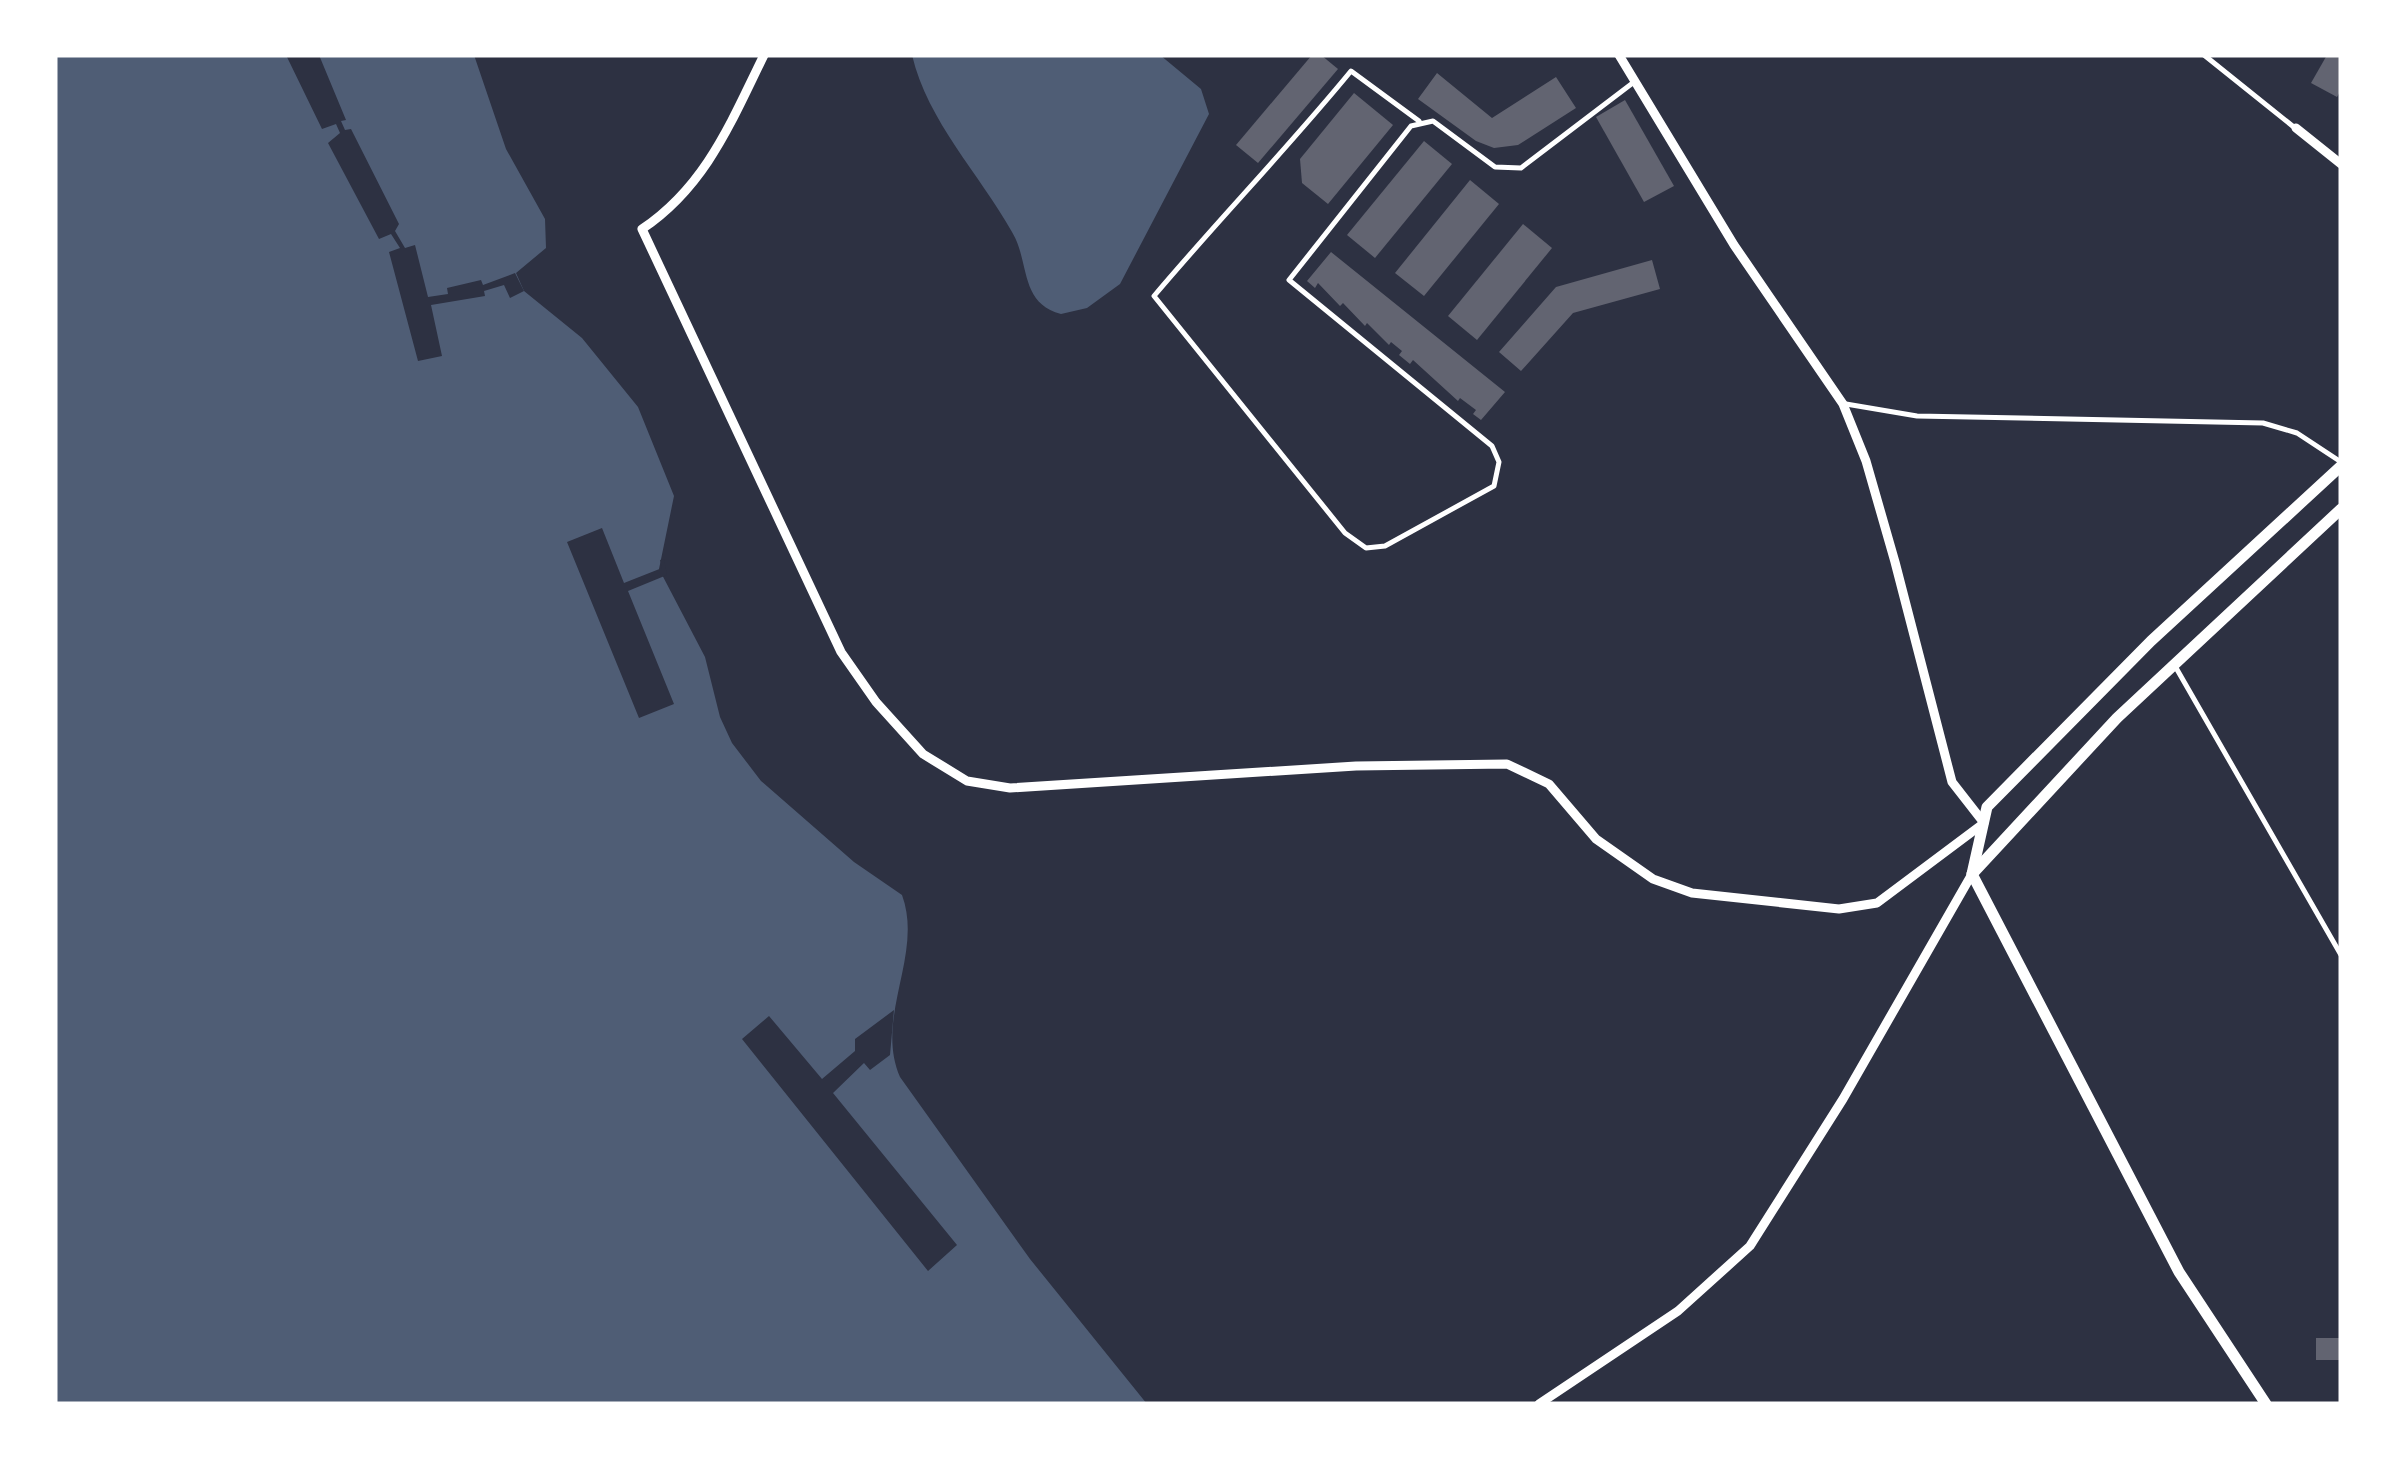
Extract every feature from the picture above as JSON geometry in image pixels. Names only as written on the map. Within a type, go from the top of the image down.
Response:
[{"type":"street","points":[[764,55],[708,166],[679,202],[642,229],[840,652],[898,729],[951,774],[1010,788],[1356,766],[1507,764],[1549,784],[1596,839],[1653,879],[1692,892],[1840,909],[1877,903],[1984,823]]},
{"type":"street","points":[[1619,55],[1734,246],[1843,404],[1886,528],[1952,782],[1984,823]]},
{"type":"street","points":[[2296,128],[2341,164]]},
{"type":"street","points":[[2266,1404],[2180,1272],[1972,874],[1987,807],[2094,696],[2341,464]]},
{"type":"street","points":[[1539,1404],[1678,1311],[1750,1246],[1843,1098],[1972,874],[2063,772],[2173,664],[2341,510]]},
{"type":"lane","points":[[2204,55],[2296,128]]},
{"type":"lane","points":[[1419,122],[1288,280],[1492,446],[1499,472],[1494,486],[1386,546],[1366,548],[1345,533],[1154,296],[1252,180],[1274,165],[1351,71],[1419,122],[1433,121],[1495,167],[1521,168],[1635,82]]},
{"type":"lane","points":[[1843,404],[1918,416],[2262,422],[2297,433],[2341,464]]},
{"type":"lane","points":[[2173,664],[2341,955]]},
{"type":"water","points":[[55,55],[474,55],[506,149],[545,219],[546,248],[516,273],[524,291],[582,338],[638,407],[674,496],[659,569],[705,657],[720,717],[732,743],[761,781],[854,862],[902,895],[907,940],[892,1032],[900,1077],[1030,1259],[1147,1404],[55,1404]]},
{"type":"water","points":[[912,55],[1160,55],[1201,89],[1209,114],[1120,284],[1087,308],[1061,314],[1038,301],[1012,232],[942,125]]},
{"type":"pier","points":[[286,55],[319,55],[346,120],[341,121],[345,130],[351,129],[399,224],[395,231],[405,248],[415,245],[428,297],[448,294],[447,288],[481,280],[483,285],[515,273],[524,291],[510,298],[504,285],[484,291],[485,296],[431,305],[442,356],[418,361],[389,252],[400,248],[391,234],[379,239],[328,143],[340,133],[336,124],[322,129]]},
{"type":"pier","points":[[602,528],[624,583],[662,568],[660,560],[664,559],[667,575],[628,591],[674,704],[639,718],[567,542]]},
{"type":"pier","points":[[894,1010],[890,1055],[870,1070],[864,1063],[833,1093],[957,1245],[928,1271],[742,1039],[769,1016],[822,1079],[855,1051],[855,1039]]},
{"type":"building","points":[[1312,55],[1321,55],[1338,69],[1258,163],[1236,145]]},
{"type":"building","points":[[2327,55],[2341,55],[2341,90],[2337,97],[2311,83]]},
{"type":"building","points":[[1437,73],[1492,118],[1556,77],[1576,108],[1518,145],[1494,148],[1476,141],[1418,99]]},
{"type":"building","points":[[1354,93],[1393,125],[1328,204],[1302,183],[1300,159]]},
{"type":"building","points":[[1625,100],[1674,186],[1644,202],[1596,117]]},
{"type":"building","points":[[1424,141],[1452,164],[1375,258],[1347,235]]},
{"type":"building","points":[[1470,180],[1499,204],[1424,296],[1395,273]]},
{"type":"building","points":[[1523,224],[1552,248],[1477,340],[1448,316]]},
{"type":"building","points":[[1331,252],[1505,392],[1481,420],[1473,414],[1476,410],[1460,398],[1458,401],[1413,360],[1410,364],[1399,355],[1402,351],[1391,342],[1389,345],[1367,323],[1365,326],[1343,303],[1340,306],[1318,283],[1315,288],[1307,281]]},
{"type":"building","points":[[1652,260],[1660,289],[1573,313],[1521,371],[1499,352],[1556,287]]},
{"type":"building","points":[[2316,1338],[2341,1338],[2341,1360],[2316,1360]]}]
